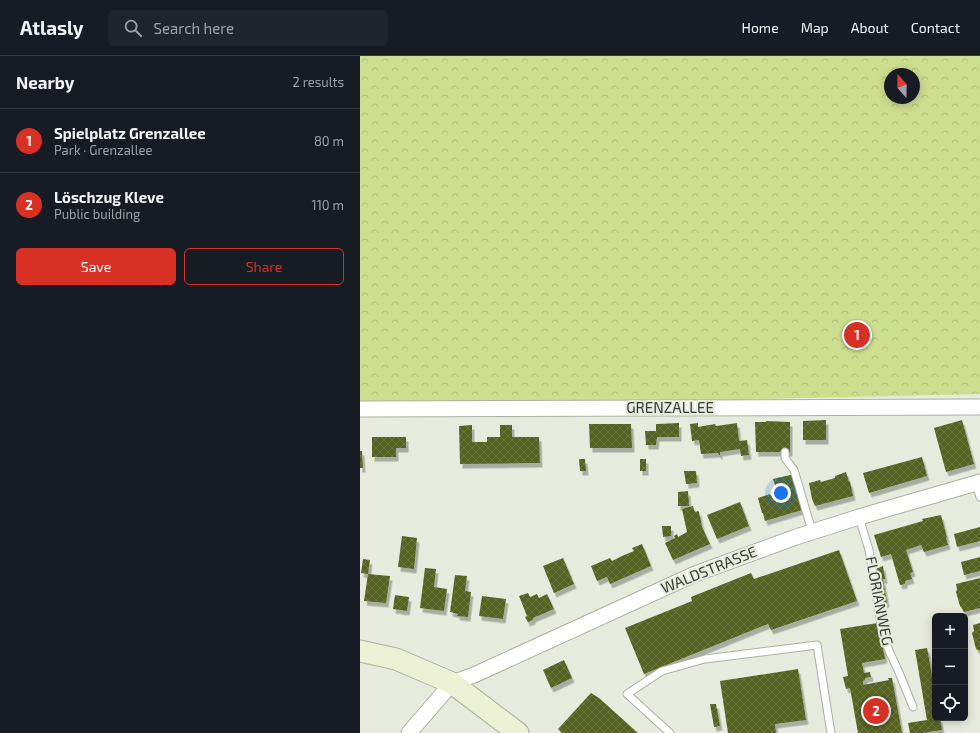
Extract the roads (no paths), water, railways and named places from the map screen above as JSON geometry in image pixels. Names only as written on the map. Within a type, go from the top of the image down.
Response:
[{"type":"main road","points":[[360,652],[396,659],[452,683],[518,733]]},
{"type":"street","name":"GRENZALLEE","points":[[360,409],[980,407]]},
{"type":"street","name":"WALDSTRASSE","points":[[452,683],[474,675],[695,574],[858,517],[979,487]]},
{"type":"street","points":[[409,733],[452,683]]},
{"type":"lane","points":[[785,452],[785,458],[794,470],[812,532]]},
{"type":"lane","name":"FLORIANWEG","points":[[858,517],[869,550],[882,630],[889,651],[913,707]]},
{"type":"lane","points":[[670,733],[627,694],[662,671],[705,659],[817,645],[831,733]]},
{"type":"place","name":"Spielplatz Grenzallee","points":[[857,335]]},
{"type":"place","name":"Löschzug Kleve","points":[[876,711]]}]
